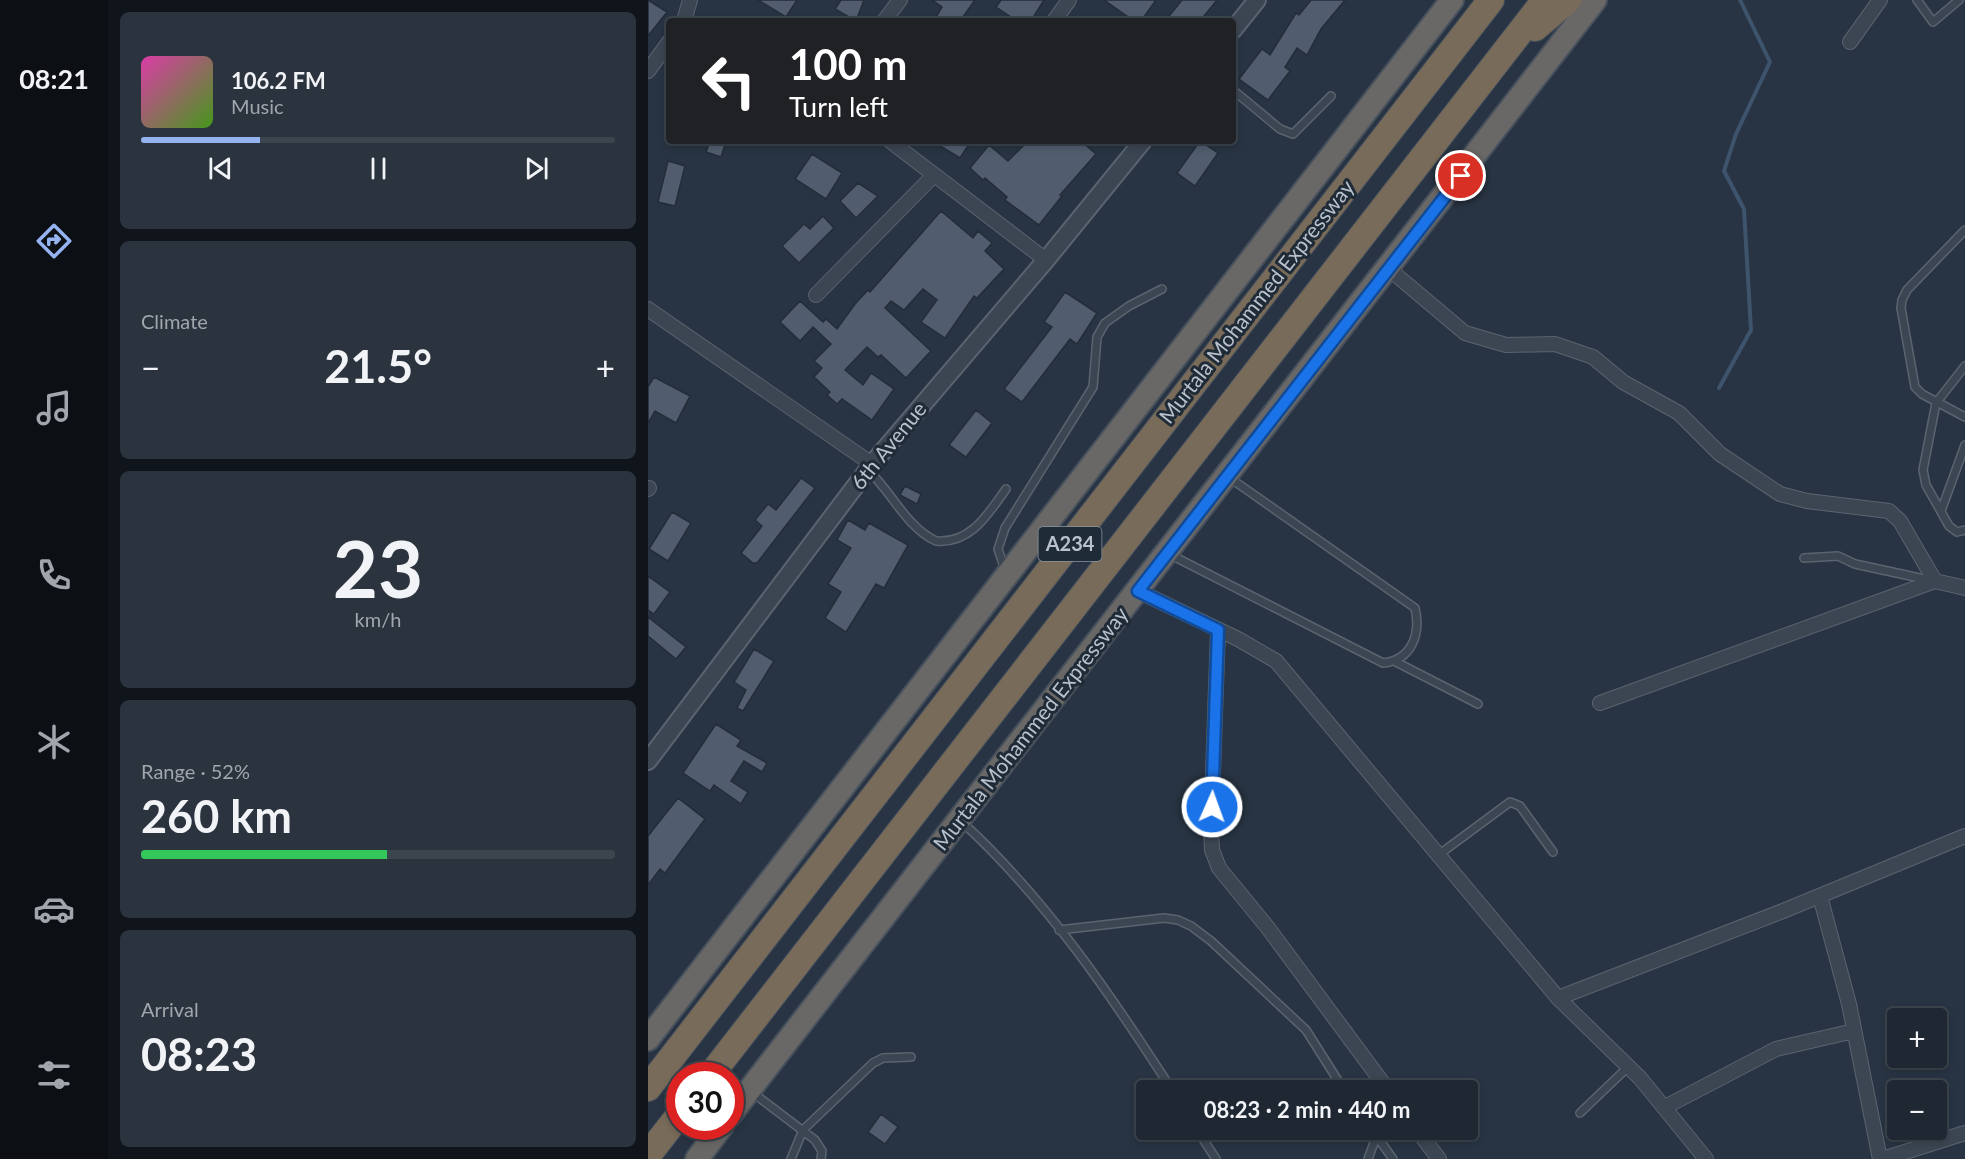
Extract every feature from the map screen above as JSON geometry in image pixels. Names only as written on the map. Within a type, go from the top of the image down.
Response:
[{"type":"highway","name":"Murtala Mohammed Expressway","points":[[648,1039],[1452,0]]},
{"type":"highway","points":[[1457,44],[1482,0]]},
{"type":"highway","name":"Murtala Mohammed Expressway","points":[[648,1088],[1491,0]]},
{"type":"highway","name":"Murtala Mohammed Expressway","points":[[721,1062],[1545,0]]},
{"type":"highway","points":[[1500,57],[1568,0]]},
{"type":"highway","name":"Murtala Mohammed Expressway","points":[[744,1097],[1389,269],[1595,0]]},
{"type":"highway","points":[[648,1155],[666,1132]]},
{"type":"highway","points":[[697,1159],[711,1140]]},
{"type":"street","points":[[685,18],[690,0]]},
{"type":"street","points":[[886,18],[900,0]]},
{"type":"street","points":[[1056,18],[1069,0]]},
{"type":"street","points":[[1236,26],[1257,0]]},
{"type":"street","points":[[1850,42],[1880,0]]},
{"type":"street","points":[[648,71],[666,46]]},
{"type":"street","points":[[894,144],[1046,260]]},
{"type":"street","name":"6th Avenue","points":[[648,761],[870,467],[1046,260],[1141,144]]},
{"type":"street","points":[[816,295],[934,175]]},
{"type":"street","points":[[1389,269],[1465,333],[1506,345],[1555,344],[1593,357],[1623,382],[1679,413],[1720,454],[1780,494],[1807,501],[1889,511],[1900,521],[1935,581]]},
{"type":"street","points":[[648,309],[870,467]]},
{"type":"street","points":[[1600,703],[1935,581],[1965,588]]},
{"type":"street","points":[[1138,591],[1276,661],[1558,998],[1665,1107],[1706,1159]]},
{"type":"street","points":[[1218,630],[1212,850],[1219,868],[1268,928],[1381,1080]]},
{"type":"street","points":[[1558,998],[1820,896],[1965,836]]},
{"type":"street","points":[[1820,896],[1854,1031],[1881,1159],[1965,1133]]},
{"type":"street","points":[[1665,1107],[1776,1049],[1854,1031]]},
{"type":"street","points":[[1424,1140],[1438,1159]]},
{"type":"lane","points":[[1917,0],[1933,22],[1959,0]]},
{"type":"lane","points":[[1236,92],[1280,129],[1293,134],[1331,96]]},
{"type":"lane","points":[[1965,230],[1907,290],[1901,308],[1916,387],[1936,403],[1965,417]]},
{"type":"lane","points":[[1007,575],[998,549],[1005,528],[1093,387],[1096,337],[1105,323],[1129,306],[1162,289]]},
{"type":"lane","points":[[1965,366],[1936,403],[1923,470],[1926,485],[1949,526],[1957,532],[1965,530]]},
{"type":"lane","points":[[1941,511],[1965,445]]},
{"type":"lane","points":[[870,467],[884,485],[892,503],[936,541],[963,537],[980,525],[1006,489]]},
{"type":"lane","points":[[1228,476],[1415,608],[1419,626],[1409,652],[1396,662]]},
{"type":"lane","points":[[1168,553],[1383,663],[1396,662],[1478,704]]},
{"type":"lane","points":[[1804,558],[1838,556],[1855,564],[1935,581]]},
{"type":"lane","points":[[1437,856],[1510,802],[1520,806],[1553,852]]},
{"type":"lane","points":[[960,820],[1001,858],[1059,930],[1118,1006],[1166,1080]]},
{"type":"lane","points":[[1059,930],[1164,918],[1178,920],[1191,926],[1211,941],[1306,1030],[1338,1080]]},
{"type":"lane","points":[[791,1159],[803,1130],[873,1063],[883,1058],[911,1057]]},
{"type":"lane","points":[[1580,1113],[1628,1067]]},
{"type":"lane","points":[[749,1091],[803,1130],[818,1144],[822,1151],[821,1159]]},
{"type":"lane","points":[[1204,1140],[1216,1159]]},
{"type":"lane","points":[[1368,1159],[1373,1140]]},
{"type":"lane","points":[[1381,1140],[1393,1159]]},
{"type":"building","points":[[648,0],[667,12],[648,36]]},
{"type":"building","points":[[758,0],[797,0],[786,17]]},
{"type":"building","points":[[841,0],[864,0],[857,18],[851,18],[835,9]]},
{"type":"building","points":[[932,0],[975,0],[962,18],[936,18],[942,7]]},
{"type":"building","points":[[1001,0],[1044,0],[1033,18],[1012,18],[996,7]]},
{"type":"building","points":[[1104,0],[1156,0],[1143,18],[1130,18]]},
{"type":"building","points":[[1182,0],[1217,0],[1202,18],[1167,18]]},
{"type":"building","points":[[1311,0],[1345,0],[1321,29],[1307,55],[1297,48],[1285,67],[1290,71],[1268,100],[1239,79],[1262,49],[1270,55],[1296,13],[1299,15]]},
{"type":"building","points":[[709,144],[725,145],[721,157],[706,152]]},
{"type":"building","points":[[937,144],[969,144],[960,158]]},
{"type":"building","points":[[1025,144],[1084,144],[1096,154],[1060,195],[1062,196],[1039,225],[1005,200],[1007,197],[970,168],[989,145],[1008,161]]},
{"type":"building","points":[[1198,144],[1204,144],[1218,153],[1195,186],[1177,173]]},
{"type":"building","points":[[812,154],[842,173],[826,199],[795,179]]},
{"type":"building","points":[[668,161],[685,166],[675,206],[658,202]]},
{"type":"building","points":[[858,183],[878,196],[856,218],[840,201]]},
{"type":"building","points":[[941,211],[973,238],[978,231],[992,243],[985,251],[1004,269],[977,298],[974,296],[945,338],[921,322],[937,300],[923,289],[904,310],[891,301],[885,308],[931,351],[906,378],[881,355],[878,357],[867,347],[845,370],[863,385],[871,373],[894,389],[872,420],[842,399],[837,404],[827,395],[830,392],[814,377],[822,368],[814,361],[831,344],[813,327],[800,341],[780,322],[800,301],[823,322],[826,319],[837,329],[855,304],[868,290],[870,292]]},
{"type":"building","points":[[823,216],[834,228],[799,263],[782,246],[804,224],[810,229]]},
{"type":"building","points":[[1065,292],[1097,313],[1077,344],[1070,339],[1022,402],[1004,389],[1052,327],[1044,322]]},
{"type":"building","points":[[654,377],[690,396],[676,423],[655,411],[648,423],[648,387]]},
{"type":"building","points":[[976,410],[992,423],[966,457],[949,445]]},
{"type":"building","points":[[801,478],[815,488],[757,563],[753,563],[741,553],[762,526],[755,520],[768,504],[776,510]]},
{"type":"building","points":[[905,486],[921,494],[917,504],[900,495]]},
{"type":"building","points":[[672,512],[691,523],[668,561],[649,549]]},
{"type":"building","points":[[848,520],[865,530],[869,523],[908,545],[884,588],[876,584],[846,632],[825,618],[841,592],[828,584],[851,548],[837,540]]},
{"type":"building","points":[[648,576],[670,592],[654,614],[648,610]]},
{"type":"building","points":[[648,617],[686,647],[676,659],[648,636]]},
{"type":"building","points":[[754,649],[774,661],[743,711],[737,708],[746,690],[734,682]]},
{"type":"building","points":[[716,724],[741,740],[737,746],[767,763],[762,772],[744,761],[731,781],[748,792],[741,804],[714,785],[710,791],[683,773]]},
{"type":"building","points":[[678,798],[705,819],[665,873],[660,869],[648,885],[648,836]]},
{"type":"building","points":[[881,1114],[898,1127],[885,1144],[868,1132]]},
{"type":"waterway","points":[[1719,388],[1751,330],[1744,209],[1724,171],[1736,134],[1770,62],[1740,0]]},
{"type":"route","points":[[1212,807],[1218,630],[1138,591],[1461,176]]}]
